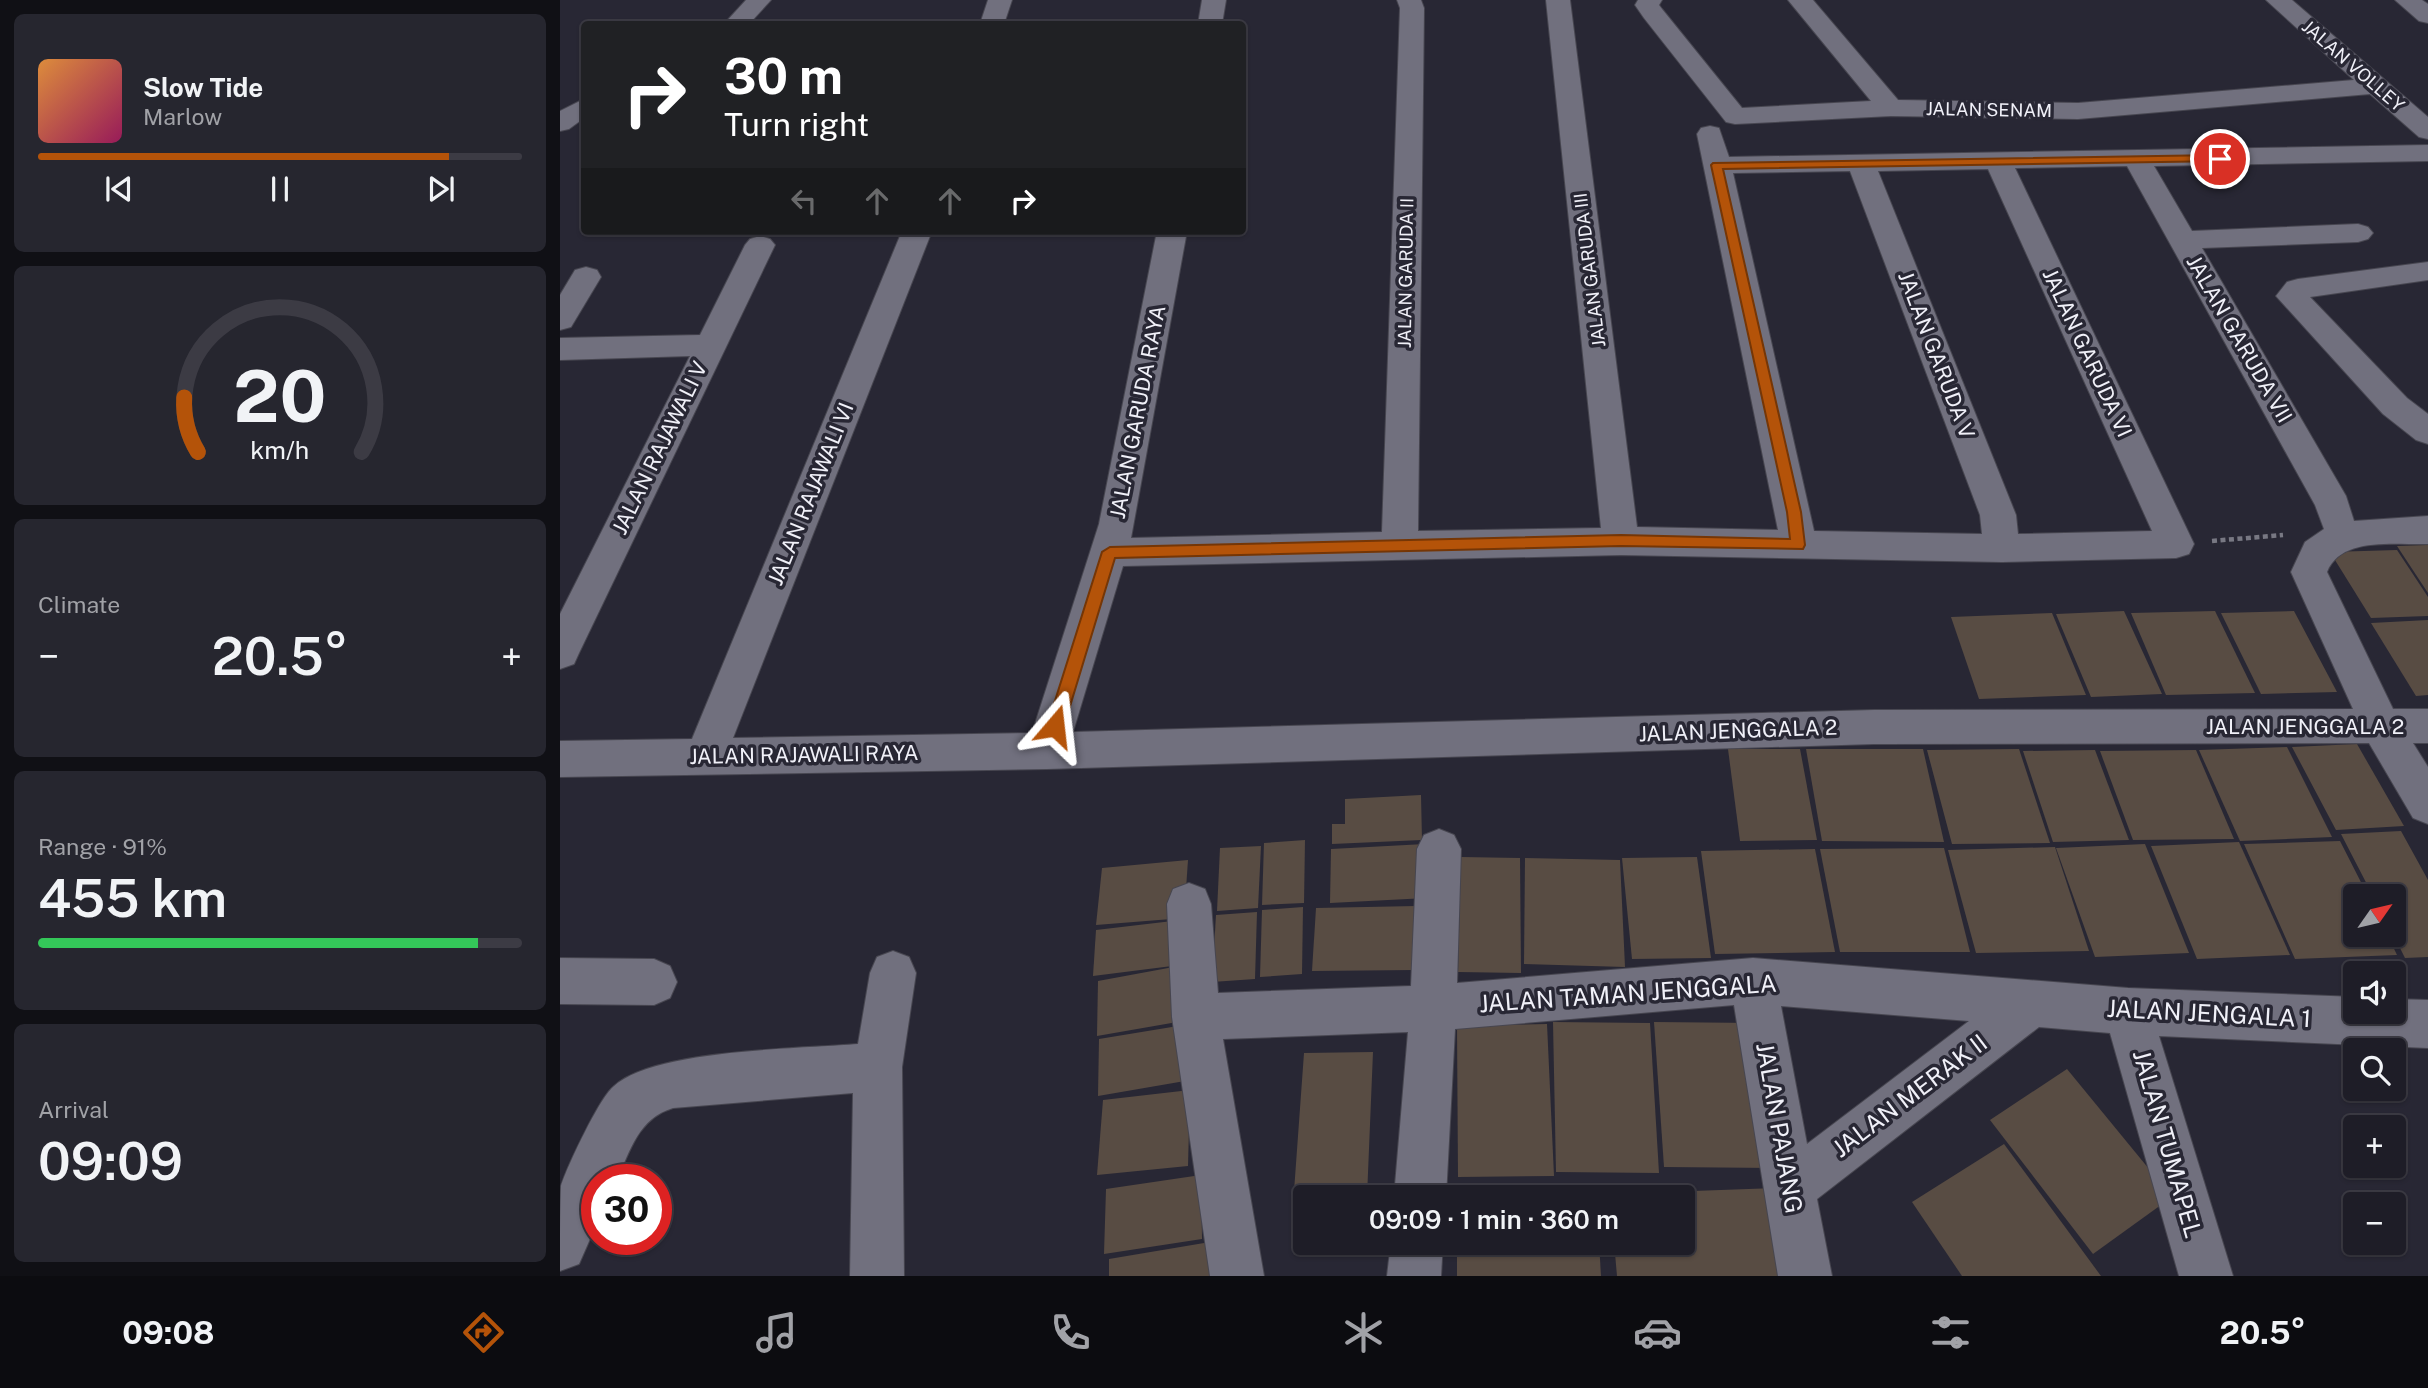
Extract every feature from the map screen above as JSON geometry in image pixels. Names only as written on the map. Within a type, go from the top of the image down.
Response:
[{"type":"street","points":[[739,21],[759,0]]},
{"type":"street","points":[[993,21],[1000,0]]},
{"type":"street","points":[[1210,21],[1214,0]]},
{"type":"street","name":"JALAN GARUDA II","points":[[1400,546],[1412,8],[1409,0]]},
{"type":"street","name":"JALAN GARUDA III","points":[[1558,0],[1621,541]]},
{"type":"street","points":[[1800,0],[1891,108]]},
{"type":"street","name":"JALAN VOLLEY","points":[[2278,0],[2428,131]]},
{"type":"street","points":[[2407,0],[2428,16]]},
{"type":"street","name":"JALAN SENAM","points":[[1651,7],[1735,116],[1891,108],[2078,111],[2375,86]]},
{"type":"street","points":[[560,123],[581,109]]},
{"type":"street","points":[[1710,134],[1794,512],[1798,545]]},
{"type":"street","points":[[1717,165],[2428,153]]},
{"type":"street","name":"JALAN GARUDA VII","points":[[2137,160],[2333,505],[2337,520]]},
{"type":"street","name":"JALAN GARUDA VI","points":[[1998,161],[2176,544]]},
{"type":"street","name":"JALAN GARUDA V","points":[[1861,163],[1998,515],[2002,548]]},
{"type":"street","points":[[2183,240],[2358,233]]},
{"type":"street","name":"JALAN RAJAWALI VI","points":[[705,757],[915,235]]},
{"type":"street","name":"JALAN GARUDA RAYA","points":[[1047,751],[1110,552],[1171,235]]},
{"type":"street","name":"JALAN RAJAWALI V","points":[[560,653],[760,245]]},
{"type":"street","points":[[2428,271],[2298,289],[2291,296],[2395,406],[2428,432]]},
{"type":"street","points":[[560,320],[586,277]]},
{"type":"street","points":[[560,349],[710,345]]},
{"type":"street","points":[[2395,406],[2428,401]]},
{"type":"street","points":[[2428,530],[2354,534],[2335,539],[2318,550],[2309,572],[2382,728],[2428,806]]},
{"type":"street","points":[[1110,552],[1621,541],[2002,548],[2176,544]]},
{"type":"street","name":"JALAN JENGGALA 2","points":[[1047,751],[1874,727],[2428,726]]},
{"type":"street","name":"JALAN RAJAWALI RAYA","points":[[560,759],[1047,751]]},
{"type":"street","points":[[1421,1185],[1433,1008],[1439,849]]},
{"type":"street","points":[[1189,904],[1196,1017],[1237,1276]]},
{"type":"street","points":[[877,1276],[878,1067],[893,973]]},
{"type":"street","points":[[560,981],[654,982]]},
{"type":"street","name":"JALAN TAMAN JENGGALA","points":[[1196,1017],[1433,1008],[1753,981],[2032,1003]]},
{"type":"street","name":"JALAN PAJANG","points":[[1753,981],[1805,1276]]},
{"type":"street","name":"JALAN JENGALA 1","points":[[2032,1003],[2128,1011],[2428,1024]]},
{"type":"street","name":"JALAN MERAK II","points":[[1789,1189],[2032,1003]]},
{"type":"street","name":"JALAN TUMAPEL","points":[[2128,1011],[2169,1158],[2206,1276]]},
{"type":"street","points":[[560,1245],[620,1118],[629,1103],[642,1094],[673,1084],[878,1067]]},
{"type":"street","points":[[1415,1276],[1416,1255]]},
{"type":"path","points":[[2176,544],[2304,534],[2322,529],[2337,520]]},
{"type":"building","points":[[2428,545],[2428,593],[2397,546]]},
{"type":"building","points":[[2397,550],[2428,597],[2428,616],[2371,618],[2330,552]]},
{"type":"building","points":[[2124,611],[2162,694],[2091,697],[2056,614]]},
{"type":"building","points":[[2215,611],[2255,693],[2166,695],[2131,613]]},
{"type":"building","points":[[2294,611],[2337,692],[2261,694],[2221,613]]},
{"type":"building","points":[[2052,613],[2086,695],[1979,699],[1951,617]]},
{"type":"building","points":[[2428,620],[2428,695],[2416,696],[2371,623]]},
{"type":"building","points":[[2357,744],[2404,826],[2336,830],[2292,747]]},
{"type":"building","points":[[2287,747],[2332,837],[2240,841],[2199,750]]},
{"type":"building","points":[[1728,749],[1800,749],[1817,840],[1740,841]]},
{"type":"building","points":[[1806,749],[1923,749],[1944,842],[1822,841]]},
{"type":"building","points":[[2019,749],[2050,843],[1952,844],[1927,750]]},
{"type":"building","points":[[2095,750],[2129,840],[2053,842],[2023,751]]},
{"type":"building","points":[[2196,750],[2234,839],[2133,840],[2100,751]]},
{"type":"building","points":[[1421,795],[1422,840],[1332,844],[1332,824],[1345,824],[1345,799]]},
{"type":"building","points":[[2401,831],[2428,880],[2428,957],[2405,958],[2400,947],[2406,947],[2406,884],[2367,884],[2341,834]]},
{"type":"building","points":[[1305,840],[1304,903],[1262,905],[1264,843]]},
{"type":"building","points":[[2340,841],[2362,884],[2343,884],[2343,947],[2393,947],[2397,955],[2295,959],[2244,844]]},
{"type":"building","points":[[2239,842],[2290,955],[2197,959],[2151,846]]},
{"type":"building","points":[[1425,844],[1427,898],[1330,903],[1331,849]]},
{"type":"building","points":[[2145,844],[2189,953],[2095,957],[2056,848]]},
{"type":"building","points":[[1261,846],[1258,908],[1217,911],[1220,848]]},
{"type":"building","points":[[2055,847],[2089,951],[1976,953],[1948,850]]},
{"type":"building","points":[[1944,848],[1970,952],[1840,952],[1820,849]]},
{"type":"building","points":[[1815,849],[1835,952],[1715,954],[1701,851]]},
{"type":"building","points":[[1461,857],[1520,858],[1521,973],[1458,972]]},
{"type":"building","points":[[1697,857],[1711,958],[1632,959],[1622,858]]},
{"type":"building","points":[[1525,858],[1620,860],[1625,967],[1524,964]]},
{"type":"building","points":[[1188,860],[1184,918],[1096,925],[1102,868]]},
{"type":"building","points":[[1416,906],[1415,970],[1312,971],[1316,908]]},
{"type":"building","points":[[1303,907],[1302,974],[1260,977],[1262,910]]},
{"type":"building","points":[[1257,912],[1255,979],[1212,982],[1216,915]]},
{"type":"building","points":[[1181,920],[1180,965],[1093,976],[1096,930]]},
{"type":"building","points":[[1179,966],[1183,1021],[1097,1036],[1098,981]]},
{"type":"building","points":[[1553,1022],[1650,1023],[1659,1173],[1556,1172]]},
{"type":"building","points":[[1654,1022],[1756,1023],[1774,1168],[1664,1167]]},
{"type":"building","points":[[1547,1024],[1554,1176],[1458,1177],[1457,1026]]},
{"type":"building","points":[[1184,1025],[1185,1081],[1098,1096],[1099,1039]]},
{"type":"building","points":[[1373,1052],[1367,1185],[1294,1185],[1304,1053]]},
{"type":"building","points":[[2067,1069],[2172,1197],[2093,1254],[1990,1120]]},
{"type":"building","points":[[1190,1090],[1188,1166],[1097,1175],[1103,1100]]},
{"type":"building","points":[[2004,1144],[2101,1276],[1962,1276],[1912,1202]]},
{"type":"building","points":[[1201,1175],[1202,1239],[1104,1254],[1106,1189]]},
{"type":"building","points":[[1776,1188],[1790,1276],[1617,1276],[1615,1255],[1695,1255],[1695,1191]]},
{"type":"building","points":[[1210,1242],[1211,1276],[1109,1276],[1109,1259]]},
{"type":"building","points":[[1457,1255],[1600,1255],[1601,1276],[1457,1276]]},
{"type":"route","points":[[1055,726],[1110,552],[1621,541],[1798,545],[1794,512],[1717,165],[2220,159]]}]
